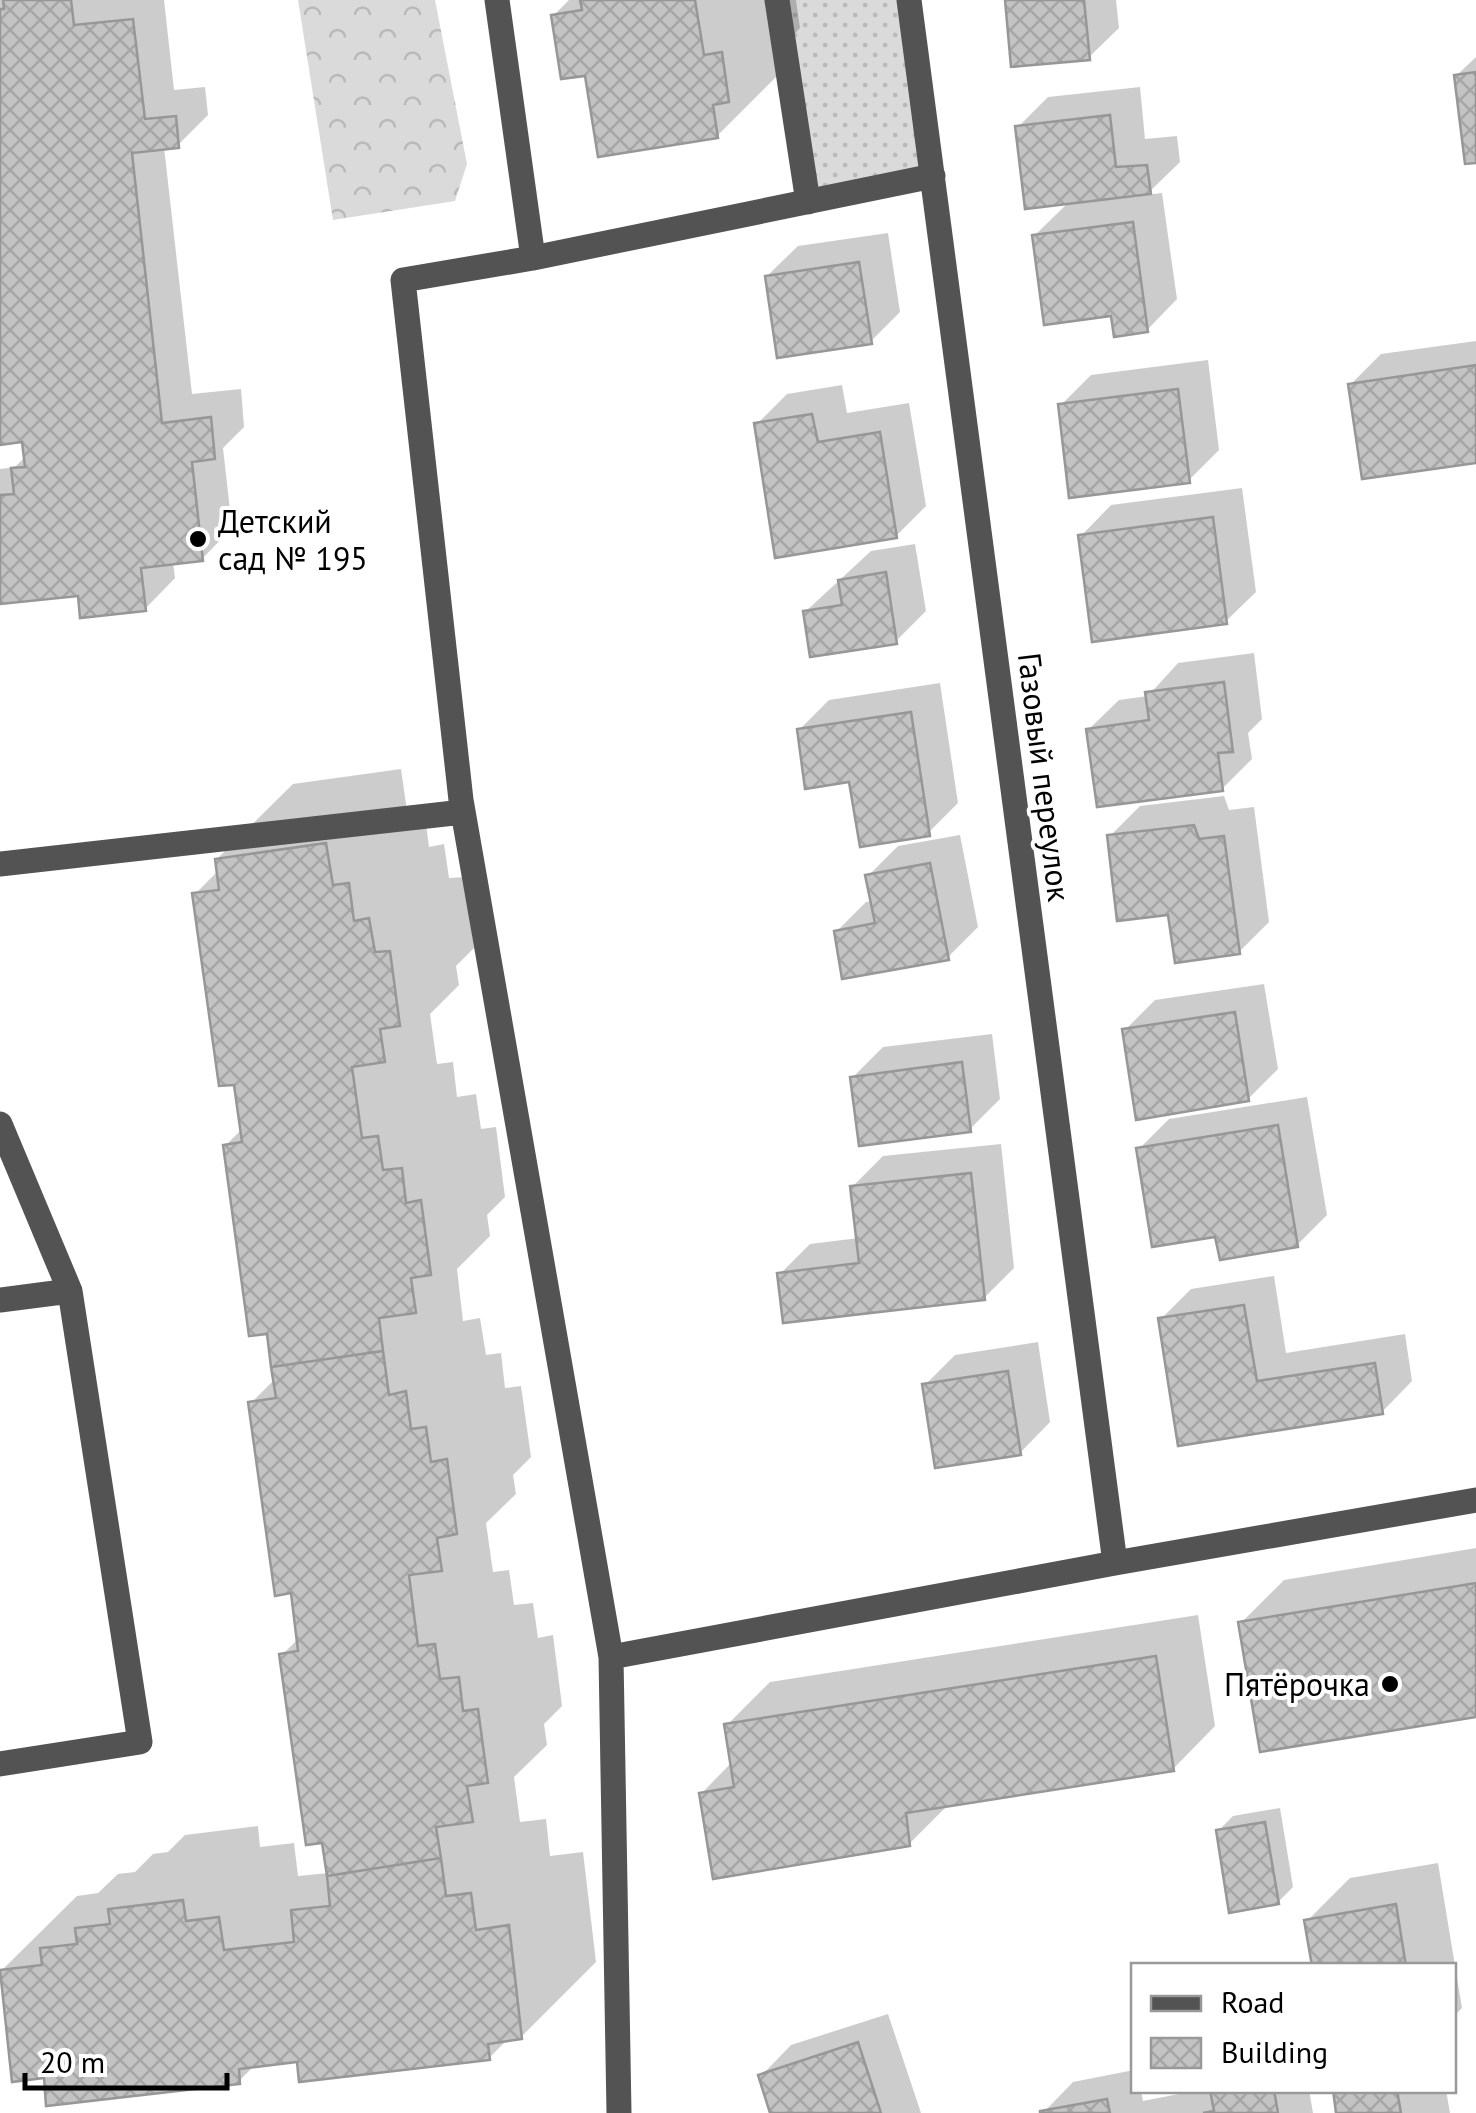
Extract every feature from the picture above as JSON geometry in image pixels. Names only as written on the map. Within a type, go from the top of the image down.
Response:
[{"type":"street","points":[[497,0],[534,258]]},
{"type":"street","points":[[777,0],[808,202]]},
{"type":"street","name":"Газовый переулок","points":[[909,0],[1115,1563]]},
{"type":"street","points":[[619,2113],[611,1657],[463,812],[403,280],[534,258],[933,176]]},
{"type":"street","points":[[0,864],[463,812]]},
{"type":"street","points":[[0,1124],[70,1291],[140,1742],[0,1764]]},
{"type":"street","points":[[0,1300],[70,1291]]},
{"type":"street","points":[[611,1657],[1476,1500]]},
{"type":"green space","points":[[298,0],[435,0],[467,164],[455,201],[333,220]]},
{"type":"green space","points":[[777,0],[909,0],[933,176],[808,202]]},
{"type":"building","points":[[3,0],[71,0],[74,25],[133,19],[145,119],[176,116],[179,148],[132,153],[162,423],[211,417],[215,459],[192,462],[203,561],[141,568],[146,611],[80,618],[78,596],[0,604],[0,495],[14,494],[11,468],[25,467],[22,442],[0,445]]},
{"type":"building","points":[[580,0],[695,0],[704,55],[722,52],[729,102],[713,105],[718,138],[598,157],[585,76],[561,79],[551,15],[582,10]]},
{"type":"building","points":[[1005,0],[1084,0],[1090,60],[1011,67]]},
{"type":"building","points":[[1476,72],[1476,163],[1465,164],[1454,75]]},
{"type":"building","points":[[1110,115],[1116,167],[1147,165],[1151,194],[1025,209],[1015,126]]},
{"type":"building","points":[[1133,222],[1148,332],[1114,337],[1111,316],[1044,325],[1032,235]]},
{"type":"building","points":[[859,262],[872,344],[777,358],[765,276]]},
{"type":"building","points":[[1476,365],[1476,463],[1362,479],[1348,384]]},
{"type":"building","points":[[1178,389],[1190,483],[1069,498],[1058,404]]},
{"type":"building","points":[[812,414],[818,442],[880,432],[897,538],[775,558],[754,423]]},
{"type":"building","points":[[1213,517],[1227,624],[1092,642],[1078,535]]},
{"type":"building","points":[[886,572],[897,644],[810,657],[803,611],[842,605],[838,580]]},
{"type":"building","points":[[1224,682],[1233,752],[1218,753],[1223,791],[1097,807],[1086,729],[1149,720],[1145,692]]},
{"type":"building","points":[[911,712],[930,836],[860,847],[849,782],[805,789],[797,729]]},
{"type":"building","points":[[1194,825],[1199,839],[1224,836],[1240,954],[1175,963],[1168,915],[1117,921],[1107,835]]},
{"type":"building","points":[[326,843],[333,885],[349,883],[354,921],[369,918],[375,952],[390,951],[400,1026],[380,1029],[385,1062],[352,1067],[362,1138],[378,1136],[383,1170],[402,1168],[406,1203],[421,1200],[431,1275],[411,1278],[416,1313],[379,1318],[383,1351],[271,1367],[267,1334],[249,1336],[223,1145],[242,1142],[234,1085],[219,1086],[192,893],[219,890],[215,859]]},
{"type":"building","points":[[930,863],[949,960],[842,979],[834,931],[875,923],[865,875]]},
{"type":"building","points":[[1235,1012],[1249,1101],[1136,1120],[1122,1029]]},
{"type":"building","points":[[962,1062],[971,1132],[859,1146],[850,1077]]},
{"type":"building","points":[[1278,1125],[1298,1247],[1220,1260],[1215,1237],[1152,1247],[1136,1148]]},
{"type":"building","points":[[971,1173],[985,1300],[783,1323],[777,1273],[859,1263],[850,1186]]},
{"type":"building","points":[[1244,1305],[1257,1381],[1375,1363],[1383,1414],[1178,1446],[1158,1318]]},
{"type":"building","points":[[383,1351],[389,1395],[406,1391],[411,1429],[426,1427],[431,1462],[447,1459],[457,1534],[437,1538],[442,1571],[409,1575],[418,1646],[435,1644],[440,1679],[459,1677],[463,1711],[478,1709],[488,1783],[467,1786],[473,1822],[436,1827],[441,1858],[327,1876],[322,1843],[306,1845],[279,1654],[298,1651],[291,1593],[275,1596],[248,1402],[276,1398],[271,1367]]},
{"type":"building","points":[[1008,1371],[1021,1455],[935,1468],[922,1384]]},
{"type":"building","points":[[1476,1583],[1476,1717],[1260,1752],[1238,1622]]},
{"type":"building","points":[[1156,1656],[1174,1771],[906,1813],[910,1846],[713,1879],[699,1793],[734,1787],[724,1724]]},
{"type":"building","points":[[1265,1822],[1279,1904],[1229,1913],[1216,1830]]},
{"type":"building","points":[[441,1858],[446,1896],[471,1893],[476,1930],[509,1925],[522,2039],[488,2044],[490,2060],[299,2082],[297,2062],[239,2069],[240,2084],[46,2106],[44,2078],[12,2082],[0,1970],[42,1965],[40,1948],[77,1944],[75,1928],[110,1924],[108,1909],[183,1900],[186,1921],[219,1917],[224,1950],[294,1942],[291,1910],[330,1906],[327,1876]]},
{"type":"building","points":[[1396,1904],[1406,1963],[1311,1963],[1304,1920]]},
{"type":"building","points":[[858,2042],[881,2113],[770,2113],[758,2075]]},
{"type":"building","points":[[1211,2093],[1275,2093],[1278,2113],[1203,2113],[1214,2111]]},
{"type":"building","points":[[1333,2093],[1398,2093],[1401,2113],[1336,2113]]},
{"type":"building","points":[[1107,2099],[1110,2113],[1040,2113],[1040,2111]]},
{"type":"place","name":"Детский сад № 195","points":[[198,539]]},
{"type":"place","name":"Пятёрочка","points":[[1390,1684]]}]
